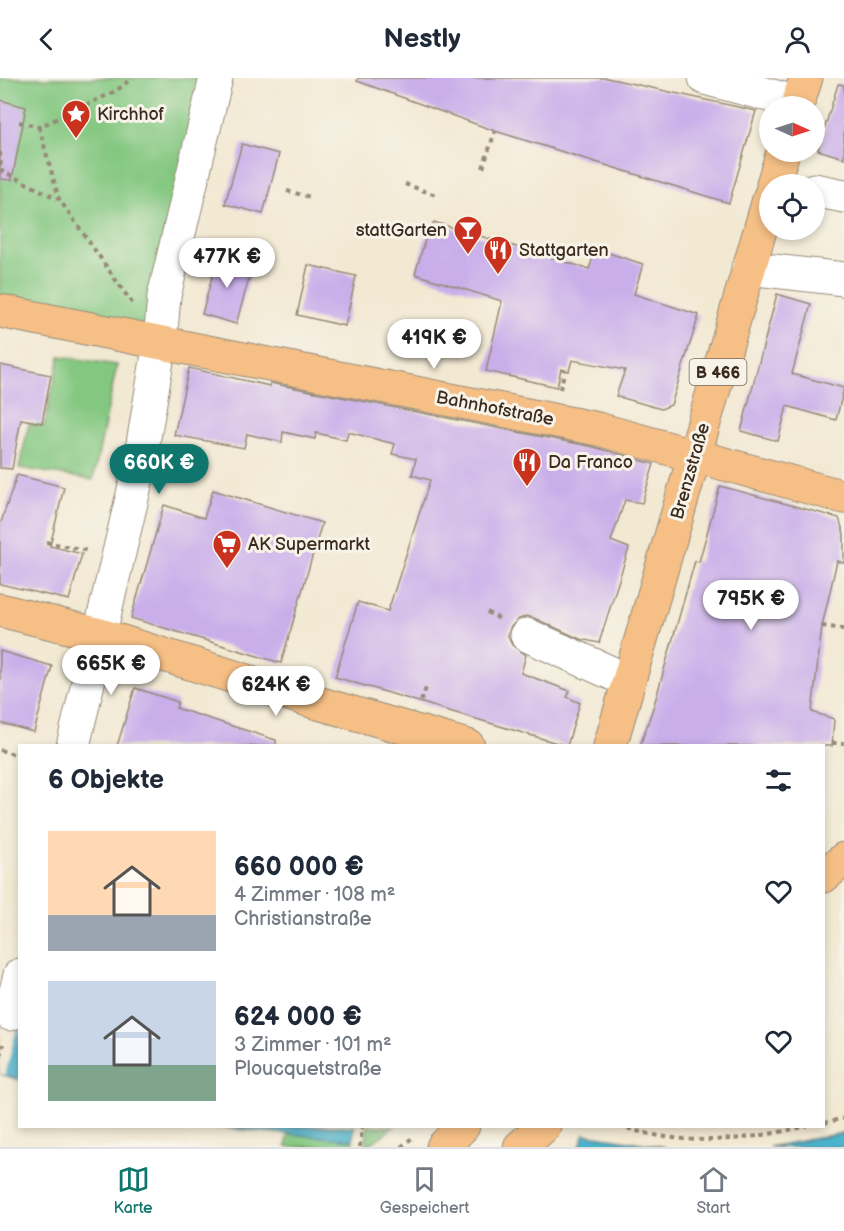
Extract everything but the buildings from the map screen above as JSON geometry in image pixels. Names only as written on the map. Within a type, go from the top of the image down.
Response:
[{"type":"main road","name":"Brenzstraße","points":[[611,744],[695,454],[738,281],[759,228]]},
{"type":"main road","name":"Bahnhofstraße","points":[[0,311],[587,426],[844,497]]},
{"type":"main road","points":[[0,610],[100,635],[339,710],[461,744]]},
{"type":"main road","points":[[825,876],[844,858]]},
{"type":"main road","points":[[443,1147],[461,1128]]},
{"type":"main road","points":[[520,1147],[542,1128]]},
{"type":"street","points":[[73,744],[138,474],[160,343],[164,296],[216,78]]},
{"type":"street","points":[[705,78],[800,96]]},
{"type":"street","points":[[825,192],[844,196]]},
{"type":"street","points":[[738,281],[844,279]]},
{"type":"street","points":[[527,635],[629,681]]},
{"type":"street","points":[[825,877],[844,884]]},
{"type":"street","points":[[10,1014],[18,983]]},
{"type":"path","points":[[20,122],[39,127],[116,91],[132,78]]},
{"type":"path","points":[[39,127],[59,199],[160,343]]},
{"type":"path","points":[[483,168],[495,130]]},
{"type":"path","points":[[0,152],[0,170],[59,199]]},
{"type":"path","points":[[405,184],[436,195]]},
{"type":"path","points":[[287,191],[310,197]]},
{"type":"path","points":[[563,377],[565,370]]},
{"type":"path","points":[[46,542],[119,558]]},
{"type":"path","points":[[822,626],[844,629]]},
{"type":"path","points":[[422,699],[426,688]]},
{"type":"path","points":[[832,743],[844,743]]},
{"type":"path","points":[[0,750],[18,755]]},
{"type":"path","points":[[825,1122],[844,1118]]},
{"type":"path","points":[[360,1147],[362,1128]]},
{"type":"path","points":[[627,1128],[684,1142],[721,1142],[796,1128]]},
{"type":"green space","points":[[0,78],[207,78],[148,329],[0,300]]},
{"type":"green space","points":[[60,356],[117,365],[93,480],[19,468],[29,424],[44,426]]},
{"type":"green space","points":[[367,1128],[393,1128],[366,1147]]},
{"type":"green space","points":[[288,1133],[353,1140],[352,1147],[286,1147]]},
{"type":"water","points":[[0,1013],[18,1020],[18,1080],[0,1074]]},
{"type":"water","points":[[225,1128],[354,1128],[353,1140]]},
{"type":"water","points":[[844,1133],[844,1147],[769,1147]]},
{"type":"water","points":[[584,1134],[665,1147],[580,1147]]},
{"type":"pier","points":[[0,1016],[18,1020],[18,1024],[5,1075],[0,1074]]},
{"type":"place","name":"Kirchhof","points":[[76,140]]},
{"type":"place","name":"stattGarten","points":[[468,256]]},
{"type":"place","name":"Stattgarten","points":[[498,276]]},
{"type":"place","name":"Da Franco","points":[[527,488]]},
{"type":"place","name":"AK Supermarkt","points":[[227,570]]}]
